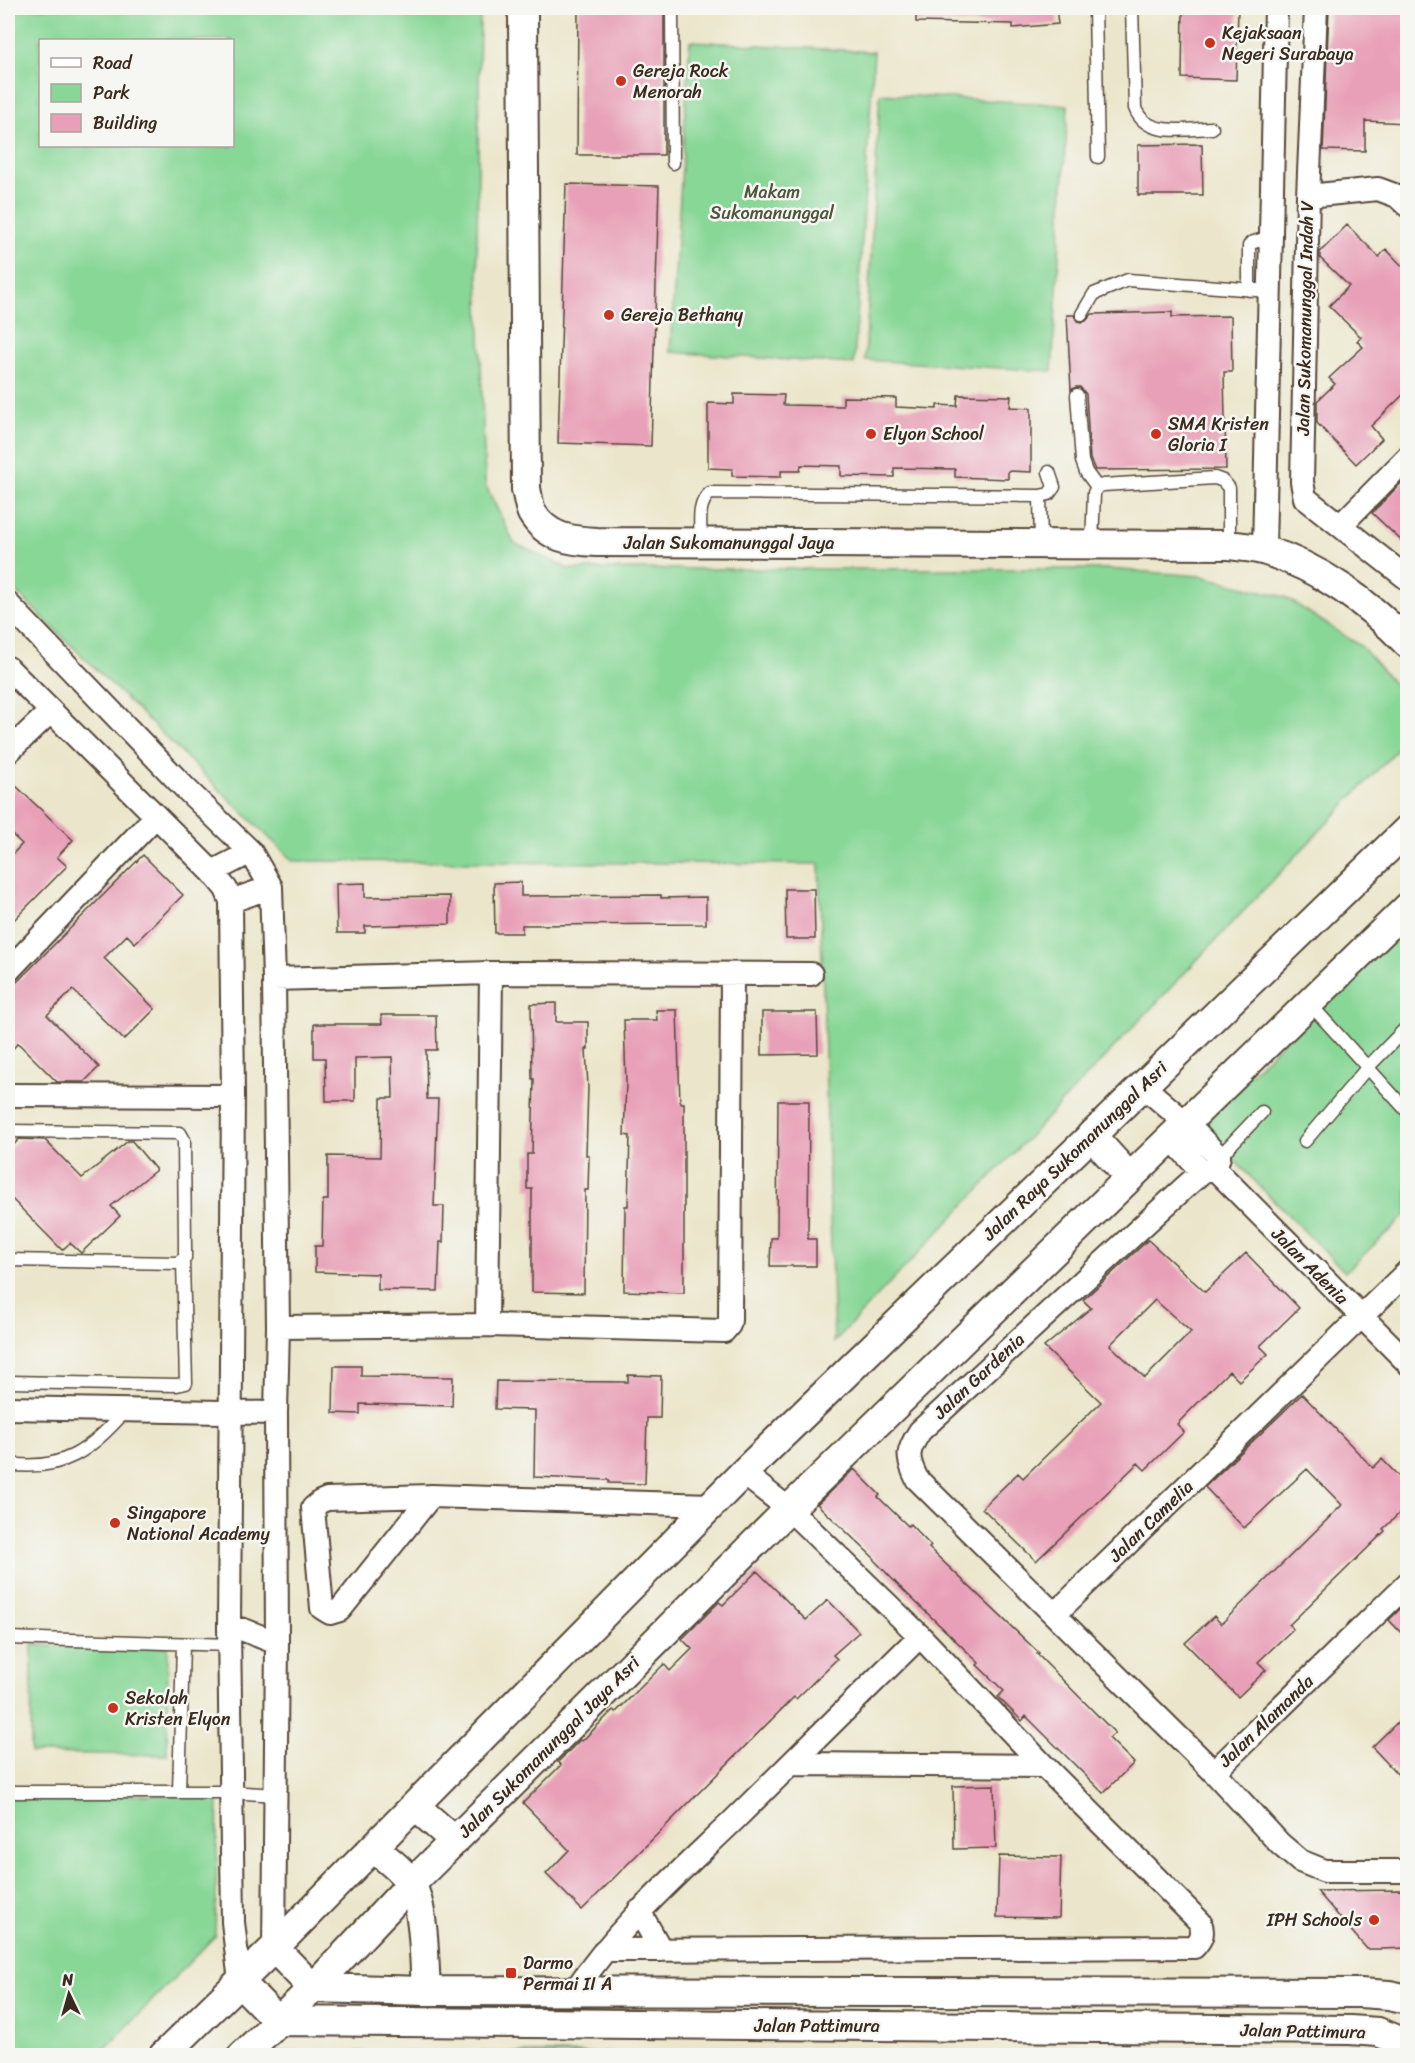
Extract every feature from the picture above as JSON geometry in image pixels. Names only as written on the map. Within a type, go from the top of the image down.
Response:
[{"type":"street","points":[[1264,550],[1259,290],[1270,237],[1276,8]]},
{"type":"street","name":"Jalan Sukomanunggal Indah V","points":[[1316,8],[1308,196],[1302,482],[1305,498],[1407,579]]},
{"type":"street","name":"Jalan Sukomanunggal Jaya","points":[[523,9],[526,489],[532,513],[553,534],[574,541],[1229,545],[1264,550],[1296,562],[1352,594],[1394,629],[1407,644]]},
{"type":"street","points":[[1308,196],[1378,189],[1397,196],[1407,206]]},
{"type":"street","points":[[1341,525],[1407,457]]},
{"type":"street","points":[[8,604],[185,788],[251,852],[271,886],[278,1327],[274,1948],[313,1988]]},
{"type":"street","points":[[8,668],[212,872],[226,889],[231,901],[233,1096],[230,1636],[233,1922],[240,1982],[278,2021]]},
{"type":"street","points":[[8,752],[51,711]]},
{"type":"street","points":[[8,971],[156,816]]},
{"type":"street","name":"Jalan Raya Sukomanunggal Asri","points":[[743,1473],[1407,829]]},
{"type":"street","points":[[212,872],[251,852]]},
{"type":"street","points":[[231,901],[271,886]]},
{"type":"street","points":[[789,1509],[1407,908]]},
{"type":"street","points":[[274,979],[491,973],[811,974]]},
{"type":"street","points":[[487,1325],[491,973]]},
{"type":"street","points":[[278,1327],[487,1325],[724,1331],[729,1325],[732,974]]},
{"type":"street","name":"Jalan Adenia","points":[[1143,1086],[1179,1130],[1212,1165],[1407,1363]]},
{"type":"street","points":[[8,1095],[233,1096]]},
{"type":"street","points":[[1091,1135],[1130,1178]]},
{"type":"street","name":"Jalan Gardenia","points":[[1055,1614],[917,1479],[909,1463],[910,1447],[920,1431],[1212,1165]]},
{"type":"street","name":"Jalan Camelia","points":[[1055,1614],[1407,1271]]},
{"type":"street","points":[[8,1408],[276,1413]]},
{"type":"street","points":[[163,2055],[240,1982],[374,1848],[743,1473],[789,1509],[920,1636],[1044,1766],[1200,1922],[1203,1930],[1202,1939],[1194,1947],[605,1950]]},
{"type":"street","points":[[431,1496],[340,1610],[330,1613],[322,1608],[313,1508],[327,1499],[431,1496],[711,1505]]},
{"type":"street","name":"Jalan Sukomanunggal Jaya Asri","points":[[242,2055],[313,1988],[411,1884],[789,1509]]},
{"type":"street","name":"Jalan Alamanda","points":[[1407,1583],[1214,1772],[1280,1844],[1300,1862],[1326,1871],[1407,1871]]},
{"type":"street","points":[[1055,1614],[1214,1772]]},
{"type":"street","points":[[230,1636],[244,1630],[277,1643]]},
{"type":"street","points":[[574,1992],[605,1950],[639,1911],[920,1636]]},
{"type":"street","points":[[791,1764],[1044,1766]]},
{"type":"street","points":[[415,1806],[455,1840]]},
{"type":"street","points":[[374,1848],[406,1876],[411,1884],[420,1911],[426,1991]]},
{"type":"street","points":[[639,1911],[661,1950]]},
{"type":"street","name":"Jalan Pattimura","points":[[313,1988],[574,1992],[1360,1993],[1407,1999]]},
{"type":"street","name":"Jalan Pattimura","points":[[278,2021],[1350,2030],[1378,2032],[1407,2044]]},
{"type":"lane","points":[[672,8],[673,163]]},
{"type":"lane","points":[[1095,8],[1098,156]]},
{"type":"lane","points":[[1132,8],[1135,108],[1139,118],[1148,125],[1166,130],[1212,128]]},
{"type":"lane","points":[[1082,314],[1094,294],[1128,280],[1259,290]]},
{"type":"lane","points":[[1077,395],[1082,461],[1097,488]]},
{"type":"lane","points":[[701,543],[700,507],[703,499],[710,493],[1040,496],[1053,491],[1050,472]]},
{"type":"lane","points":[[1092,544],[1094,492],[1097,488],[1103,485],[1215,478],[1223,481],[1229,488],[1229,545]]},
{"type":"lane","points":[[1040,496],[1041,544]]},
{"type":"lane","points":[[1309,1003],[1407,1112]]},
{"type":"lane","points":[[1305,1141],[1367,1068],[1407,1026]]},
{"type":"lane","points":[[1212,1165],[1262,1112]]},
{"type":"lane","points":[[8,1131],[180,1133],[184,1140],[185,1258],[183,1262],[186,1383],[177,1385],[8,1382]]},
{"type":"lane","points":[[8,1260],[183,1262]]},
{"type":"lane","points":[[8,1464],[25,1466],[68,1459],[92,1446],[127,1409]]},
{"type":"lane","points":[[8,1638],[183,1644],[230,1636]]},
{"type":"lane","points":[[179,1792],[183,1644]]},
{"type":"lane","points":[[8,1791],[231,1792],[275,1795]]},
{"type":"green space","points":[[8,8],[480,8],[477,245],[485,484],[514,543],[569,569],[1107,569],[1201,576],[1285,597],[1362,647],[1407,699],[1407,739],[834,1342],[819,864],[293,861],[8,584]]},
{"type":"green space","name":"Makam Sukomanunggal","points":[[690,41],[874,52],[854,364],[670,352]]},
{"type":"green space","points":[[880,94],[1068,105],[1052,371],[865,360]]},
{"type":"green space","points":[[1407,919],[1407,1214],[1345,1272],[1199,1125]]},
{"type":"green space","points":[[32,1645],[168,1647],[167,1755],[31,1753]]},
{"type":"green space","points":[[8,1793],[218,1796],[215,1936],[99,2055],[8,2056]]},
{"type":"green space","points":[[270,2052],[1186,2055],[267,2055]]},
{"type":"building","name":"Gereja Rock Menorah","points":[[578,8],[664,8],[664,155],[577,155]]},
{"type":"building","points":[[916,8],[1056,8],[1058,24],[1013,28],[1013,24],[916,22]]},
{"type":"building","name":"Kejaksaan Negeri Surabaya","points":[[1183,8],[1238,8],[1236,80],[1182,78]]},
{"type":"building","points":[[1329,8],[1407,8],[1407,123],[1365,121],[1365,151],[1323,150]]},
{"type":"building","points":[[1202,144],[1203,195],[1138,195],[1138,145]]},
{"type":"building","name":"Gereja Bethany","points":[[566,184],[659,186],[651,446],[558,443]]},
{"type":"building","points":[[1347,225],[1379,257],[1386,249],[1407,271],[1407,391],[1371,426],[1382,439],[1356,464],[1317,423],[1317,401],[1335,384],[1329,378],[1363,347],[1357,341],[1361,337],[1329,306],[1349,286],[1320,258],[1320,252]]},
{"type":"building","points":[[1172,312],[1172,317],[1231,316],[1232,372],[1224,372],[1226,469],[1095,470],[1090,459],[1086,394],[1080,387],[1071,390],[1067,315],[1074,315],[1077,321],[1082,322],[1092,314]]},
{"type":"building","name":"Elyon School","points":[[734,394],[784,395],[783,405],[843,406],[843,397],[896,398],[896,407],[937,409],[937,405],[957,406],[958,395],[1011,396],[1010,407],[1031,408],[1031,472],[1008,471],[1008,479],[955,477],[955,469],[894,468],[894,477],[841,476],[841,466],[801,465],[800,471],[781,471],[781,477],[732,476],[732,469],[708,468],[708,403],[734,404]]},
{"type":"building","points":[[1407,477],[1407,546],[1372,513]]},
{"type":"building","points":[[16,786],[73,840],[57,857],[67,866],[8,926],[8,859],[22,844],[8,831],[8,794]]},
{"type":"building","points":[[143,855],[183,895],[135,943],[127,935],[104,958],[155,1009],[124,1040],[73,990],[47,1015],[99,1067],[84,1082],[57,1082],[18,1043],[8,1054],[8,991]]},
{"type":"building","points":[[521,882],[521,896],[706,897],[706,924],[522,925],[522,933],[495,933],[494,883]]},
{"type":"building","points":[[365,883],[365,897],[450,896],[450,924],[365,926],[365,933],[337,933],[336,884]]},
{"type":"building","points":[[785,889],[814,889],[815,939],[786,939]]},
{"type":"building","points":[[556,1003],[556,1022],[588,1022],[586,1155],[589,1155],[588,1190],[585,1190],[584,1293],[532,1292],[532,1189],[527,1189],[527,1154],[532,1154],[534,1079],[532,1079],[531,1004]]},
{"type":"building","points":[[656,1010],[677,1010],[680,1103],[684,1103],[684,1293],[624,1291],[625,1206],[628,1206],[630,1136],[624,1135],[626,1083],[624,1020],[657,1020]]},
{"type":"building","points":[[762,1012],[817,1012],[818,1054],[762,1055]]},
{"type":"building","points":[[381,1015],[436,1015],[437,1050],[426,1050],[427,1099],[438,1099],[434,1206],[444,1206],[438,1291],[378,1290],[378,1274],[315,1272],[315,1246],[322,1246],[323,1200],[328,1200],[328,1156],[380,1157],[381,1098],[393,1098],[392,1057],[355,1058],[355,1101],[326,1101],[325,1058],[314,1058],[314,1024],[382,1024]]},
{"type":"building","points":[[778,1101],[809,1101],[808,1239],[816,1239],[816,1266],[770,1266],[771,1238],[777,1238]]},
{"type":"building","points":[[19,1139],[45,1140],[82,1178],[128,1141],[132,1141],[156,1170],[111,1206],[120,1216],[81,1253],[70,1243],[62,1250],[8,1195],[8,1151]]},
{"type":"building","points":[[1148,1240],[1205,1292],[1246,1253],[1299,1308],[1260,1346],[1268,1354],[1239,1381],[1229,1371],[1177,1424],[1184,1432],[1145,1470],[1138,1463],[1036,1561],[982,1508],[1018,1473],[1023,1478],[1101,1402],[1044,1347],[1091,1308],[1083,1300]],"holes":[[[1155,1300],[1191,1332],[1145,1378],[1110,1345]]]},
{"type":"building","points":[[334,1366],[361,1366],[361,1376],[453,1377],[452,1406],[360,1404],[360,1414],[333,1413]]},
{"type":"building","points":[[628,1375],[661,1376],[660,1418],[647,1418],[645,1484],[534,1477],[535,1410],[495,1409],[496,1381],[628,1382]]},
{"type":"building","points":[[1302,1394],[1373,1468],[1382,1459],[1407,1485],[1407,1506],[1383,1529],[1385,1531],[1289,1625],[1293,1629],[1258,1662],[1266,1670],[1238,1697],[1185,1643],[1214,1616],[1221,1624],[1342,1505],[1307,1469],[1244,1528],[1205,1487]]},
{"type":"building","points":[[854,1469],[880,1495],[878,1497],[908,1526],[910,1524],[931,1546],[929,1548],[1039,1653],[1037,1654],[1115,1733],[1109,1738],[1134,1763],[1103,1793],[1026,1716],[1022,1721],[998,1697],[1004,1691],[977,1665],[979,1663],[817,1504]]},
{"type":"building","points":[[757,1571],[806,1620],[828,1600],[859,1632],[833,1655],[837,1659],[796,1699],[794,1697],[582,1910],[546,1874],[569,1850],[523,1803],[561,1765],[558,1762],[580,1740],[582,1741],[613,1710],[616,1712],[664,1664],[670,1671],[692,1649],[682,1639],[719,1602],[723,1605]]},
{"type":"building","points":[[1407,1602],[1407,1639],[1389,1620]]},
{"type":"building","points":[[1407,1713],[1407,1784],[1372,1747]]},
{"type":"building","points":[[994,1785],[996,1848],[954,1849],[953,1786]]},
{"type":"building","points":[[999,1856],[1061,1857],[1059,1918],[997,1917]]},
{"type":"building","name":"IPH Schools","points":[[1407,1890],[1407,1948],[1382,1949],[1367,1949],[1317,1891]]},
{"type":"place","name":"Kejaksaan Negeri Surabaya","points":[[1210,43]]},
{"type":"place","name":"Gereja Rock Menorah","points":[[621,81]]},
{"type":"place","name":"Gereja Bethany","points":[[609,315]]},
{"type":"place","name":"Elyon School","points":[[871,434]]},
{"type":"place","name":"SMA Kristen Gloria I","points":[[1156,434]]},
{"type":"place","name":"Singapore National Academy","points":[[115,1523]]},
{"type":"place","name":"Sekolah Kristen Elyon","points":[[113,1708]]},
{"type":"place","name":"IPH Schools","points":[[1374,1920]]},
{"type":"place","name":"Darmo Permai II A","points":[[511,1973]]}]
